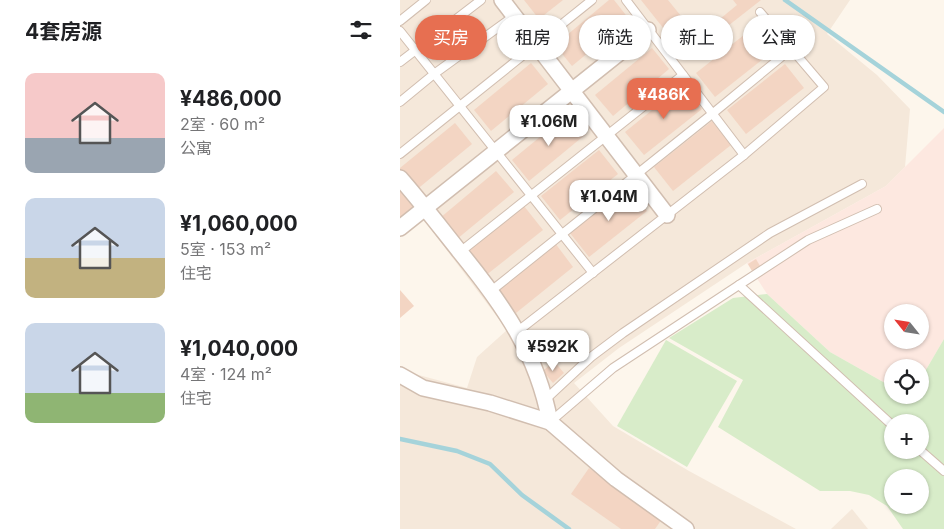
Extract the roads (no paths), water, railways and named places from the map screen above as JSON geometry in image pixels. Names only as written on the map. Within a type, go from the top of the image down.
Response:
[{"type":"street","points":[[502,0],[513,15]]},
{"type":"street","points":[[547,60],[667,215]]},
{"type":"street","points":[[400,228],[611,60]]},
{"type":"street","points":[[400,178],[491,291],[518,331],[546,398],[550,422]]},
{"type":"street","points":[[400,375],[423,388],[490,403],[550,422],[616,479],[686,529]]},
{"type":"lane","points":[[400,20],[426,0]]},
{"type":"lane","points":[[400,62],[414,49],[481,0]]},
{"type":"lane","points":[[569,18],[592,0]]},
{"type":"lane","points":[[626,0],[637,15]]},
{"type":"lane","points":[[400,102],[434,74],[497,28]]},
{"type":"lane","points":[[400,31],[593,273]]},
{"type":"lane","points":[[651,34],[744,155]]},
{"type":"lane","points":[[400,154],[517,60]]},
{"type":"lane","points":[[491,291],[778,60]]},
{"type":"lane","points":[[518,331],[744,155],[824,87],[801,60]]},
{"type":"lane","points":[[460,252],[683,76]]},
{"type":"lane","points":[[546,398],[599,351],[770,233],[862,184]]},
{"type":"lane","points":[[550,422],[612,368],[808,240],[877,209]]},
{"type":"lane","points":[[739,285],[884,418]]},
{"type":"lane","points":[[929,458],[944,471]]},
{"type":"waterway","points":[[785,0],[944,112]]},
{"type":"waterway","points":[[400,439],[457,451],[490,464],[522,495],[569,529]]}]
